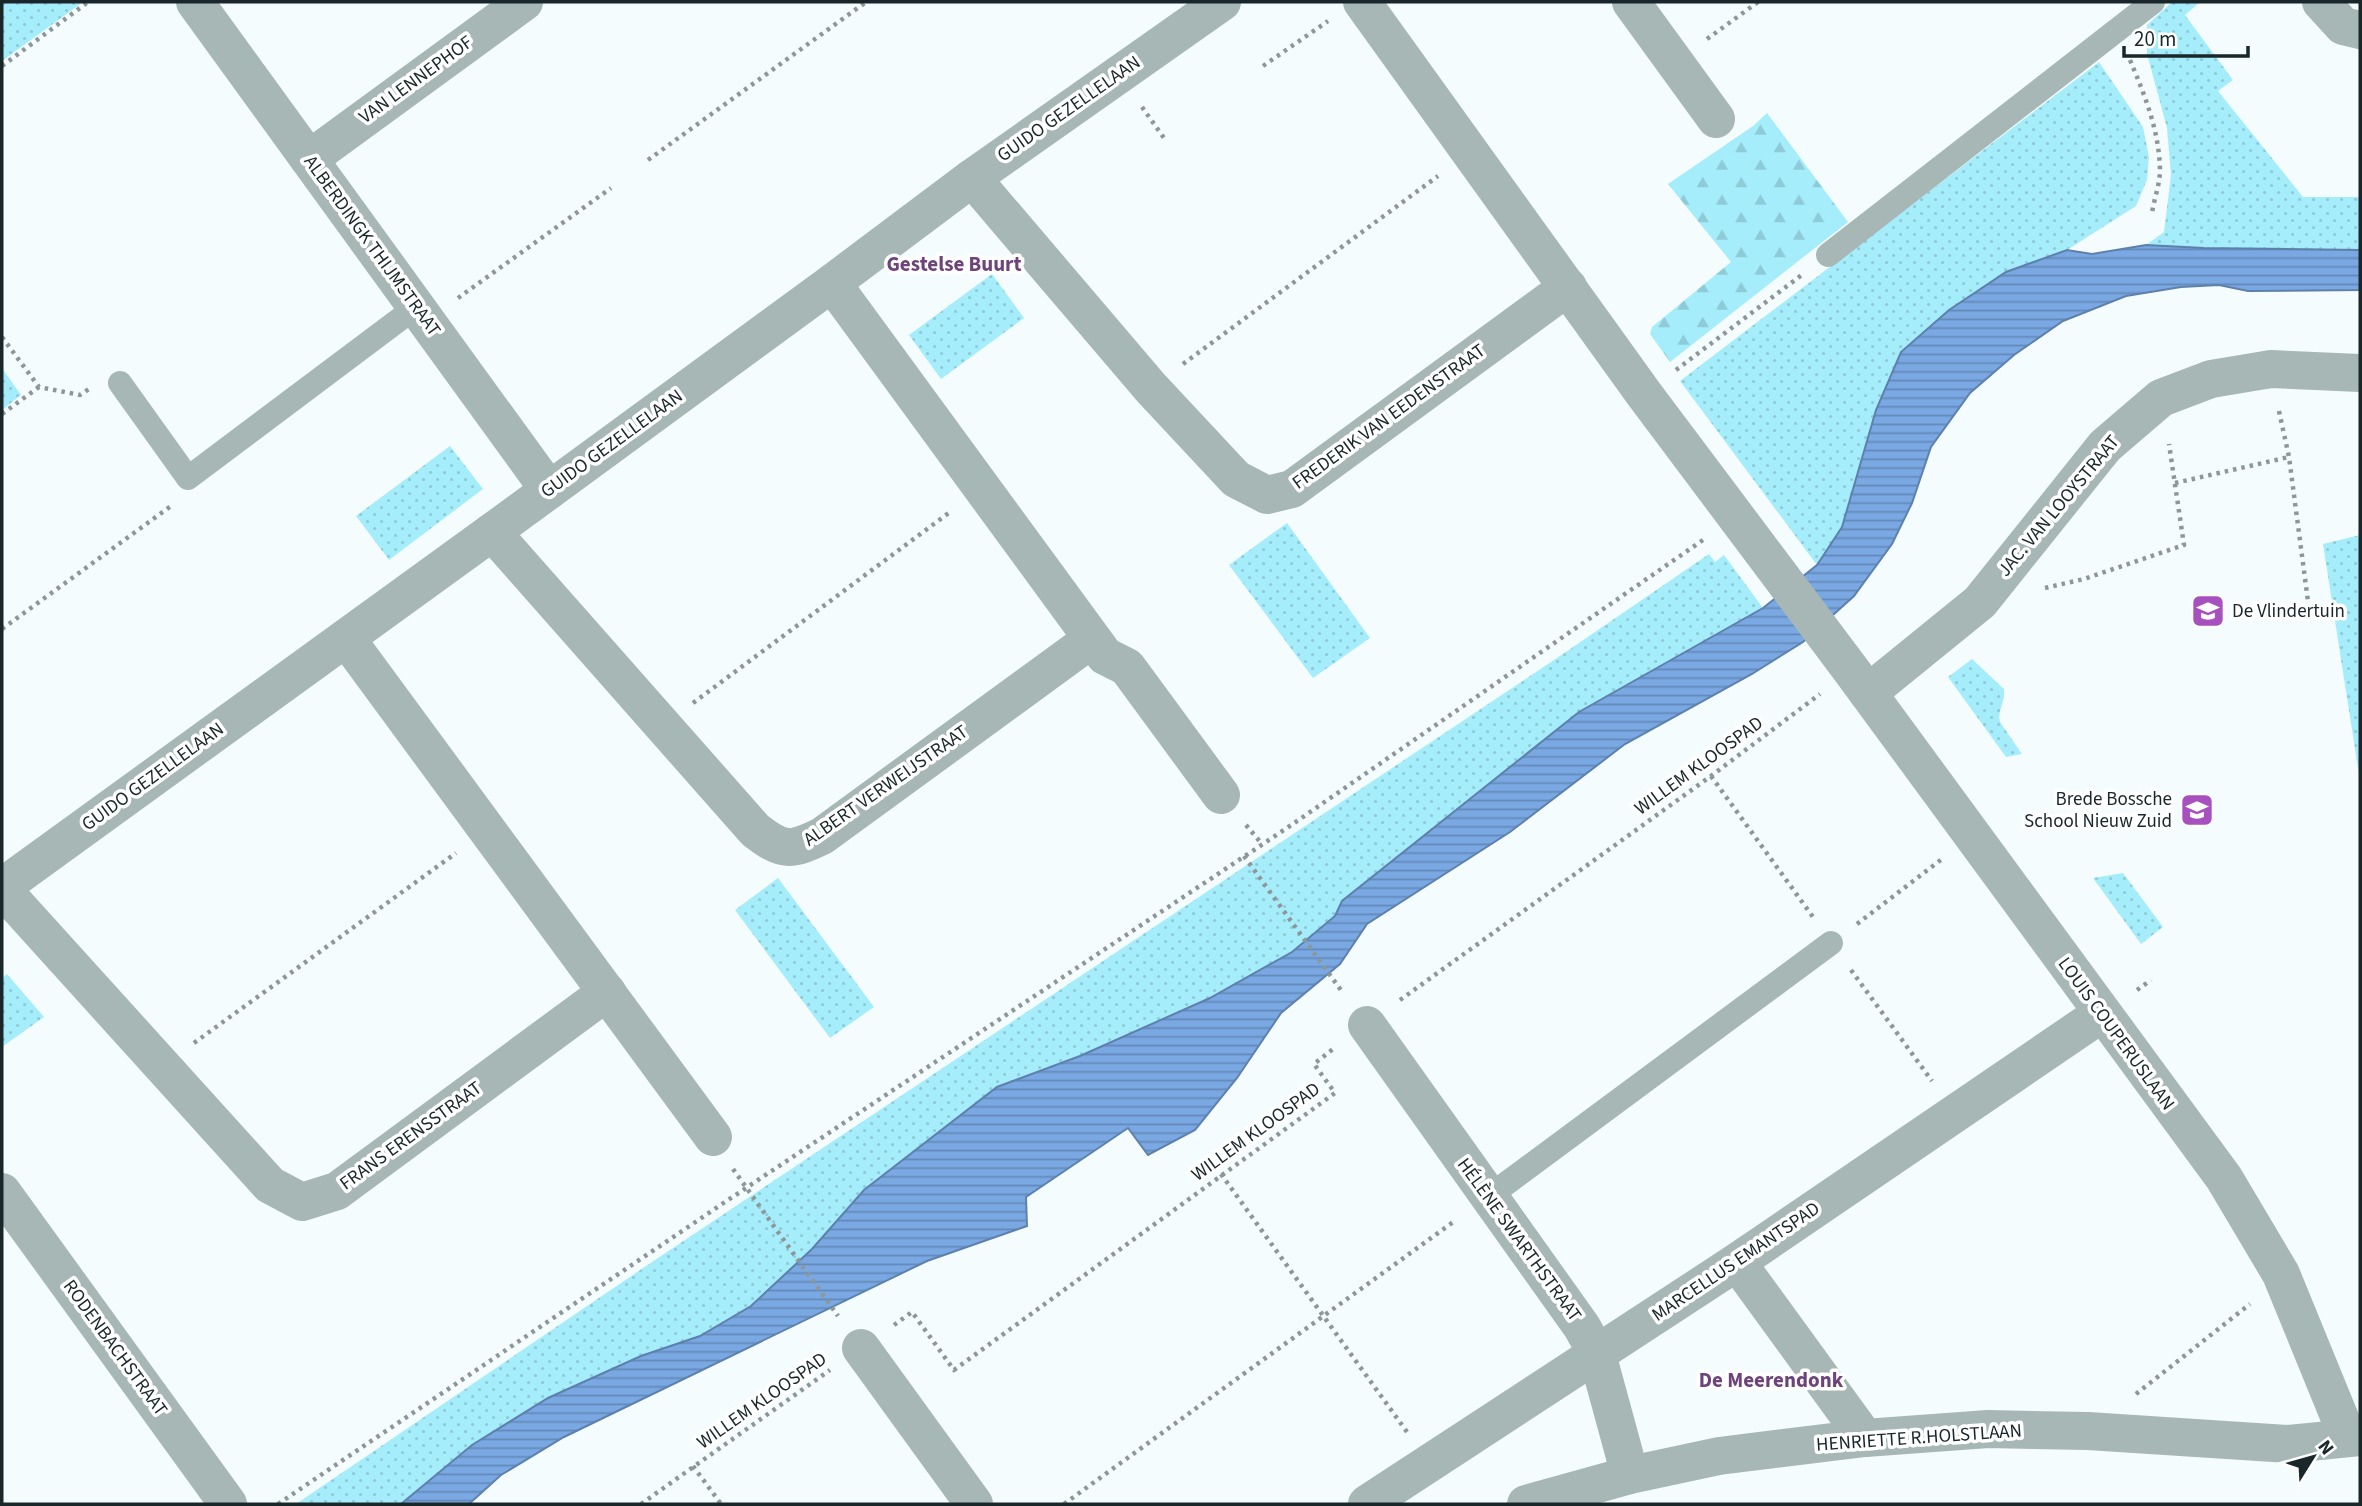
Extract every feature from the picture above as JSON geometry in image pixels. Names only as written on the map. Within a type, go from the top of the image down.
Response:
[{"type":"street","name":"ALBERDINGK THIJMSTRAAT","points":[[195,2],[549,490]]},
{"type":"street","name":"VAN LENNEPHOF","points":[[309,159],[524,2]]},
{"type":"street","name":"GUIDO GEZELLELAAN","points":[[2,888],[492,532],[972,178],[1222,2]]},
{"type":"street","points":[[1631,2],[1716,119]]},
{"type":"street","points":[[2321,2],[2343,26],[2360,30]]},
{"type":"street","points":[[1348,9],[1471,152],[1644,394],[1744,527]]},
{"type":"street","name":"FREDERIK VAN EEDENSTRAAT","points":[[972,178],[1151,388],[1236,479],[1267,495],[1292,489],[1569,287]]},
{"type":"street","points":[[832,283],[1092,639],[1105,656],[1127,667],[1221,795]]},
{"type":"street","name":"JAC. VAN LOOYSTRAAT","points":[[1853,673],[1980,602],[2105,446],[2161,398],[2211,379],[2271,369],[2360,373]]},
{"type":"street","name":"LOUIS COUPERUSLAAN","points":[[1744,527],[2224,1178],[2281,1274],[2354,1437]]},
{"type":"street","name":"ALBERT VERWEIJSTRAAT","points":[[492,532],[755,830],[773,845],[799,848],[822,835],[1092,639]]},
{"type":"street","points":[[346,638],[713,1137]]},
{"type":"street","name":"FRANS ERENSSTRAAT","points":[[2,888],[270,1185],[302,1202],[337,1191],[607,992]]},
{"type":"street","name":"HÉLÈNE SWARTHSTRAAT","points":[[1357,1011],[1582,1327],[1597,1354],[1630,1475]]},
{"type":"street","name":"MARCELLUS EMANTSPAD","points":[[1367,1504],[1737,1262],[2101,1014]]},
{"type":"street","name":"RODENBACHSTRAAT","points":[[2,1192],[228,1504]]},
{"type":"street","points":[[1737,1262],[1865,1438]]},
{"type":"street","points":[[861,1348],[974,1504]]},
{"type":"street","name":"HENRIETTE R.HOLSTLAAN","points":[[1526,1504],[1630,1475],[1718,1456],[1865,1438],[1988,1429],[2088,1431],[2289,1444],[2354,1437]]},
{"type":"lane","points":[[1828,256],[2153,2]]},
{"type":"lane","points":[[120,383],[188,478],[421,314]]},
{"type":"lane","points":[[1488,1196],[1831,943]]},
{"type":"path","points":[[2,66],[88,2]]},
{"type":"path","points":[[648,160],[866,2]]},
{"type":"path","points":[[1675,63],[1758,2]]},
{"type":"path","points":[[1262,66],[1348,9]]},
{"type":"path","points":[[2117,31],[2150,108],[2156,131],[2160,172],[2152,213]]},
{"type":"path","points":[[1151,388],[1471,152]]},
{"type":"path","points":[[421,314],[611,188]]},
{"type":"path","points":[[1644,394],[1828,256]]},
{"type":"path","points":[[2,337],[39,387],[80,395],[92,386],[120,383]]},
{"type":"path","points":[[2271,369],[2289,457],[2309,609]]},
{"type":"path","points":[[2,414],[39,387]]},
{"type":"path","points":[[1980,602],[2084,579],[2184,545],[2161,398]]},
{"type":"path","points":[[2175,483],[2289,457]]},
{"type":"path","points":[[2,629],[178,501],[188,478]]},
{"type":"path","points":[[662,726],[982,488]]},
{"type":"path","points":[[278,1504],[1244,856],[1744,527]]},
{"type":"path","name":"WILLEM KLOOSPAD","points":[[641,1504],[912,1312],[954,1370],[1335,1093],[1314,1063],[1357,1011],[1711,776],[1853,673]]},
{"type":"path","points":[[162,1066],[488,830]]},
{"type":"path","points":[[1831,943],[1972,837]]},
{"type":"path","points":[[1244,856],[1357,1011]]},
{"type":"path","points":[[1221,1174],[1429,1462]]},
{"type":"path","points":[[746,1189],[861,1348]]},
{"type":"path","points":[[1064,1504],[1488,1196]]},
{"type":"path","points":[[2088,1431],[2259,1297]]},
{"type":"path","points":[[693,1466],[722,1504]]},
{"type":"green space","points":[[2,2],[83,2],[2,61]]},
{"type":"green space","points":[[2172,2],[2200,2],[2185,15],[2233,80],[2218,91],[2303,197],[2360,197],[2360,250],[2146,245],[2164,232],[2171,175],[2167,128],[2147,54],[2147,25]]},
{"type":"green space","points":[[2099,62],[2143,127],[2149,157],[2147,180],[2136,206],[2067,250],[2006,272],[1949,310],[1901,352],[1876,410],[1842,527],[1817,565],[1680,381]]},
{"type":"green space","points":[[1767,113],[1848,222],[1670,362],[1650,334],[1652,327],[1731,262],[1668,184],[1753,126]]},
{"type":"green space","points":[[992,274],[1024,318],[941,379],[909,335]]},
{"type":"green space","points":[[2,368],[21,395],[2,410]]},
{"type":"green space","points":[[450,446],[483,489],[389,560],[356,516]]},
{"type":"green space","points":[[1287,523],[1370,638],[1313,678],[1229,565]]},
{"type":"green space","points":[[2360,535],[2360,781],[2323,544]]},
{"type":"green space","points":[[1709,554],[1715,562],[1724,555],[1763,608],[1579,712],[1342,901],[1335,916],[1292,952],[1210,998],[1080,1056],[997,1087],[864,1190],[812,1249],[751,1306],[700,1336],[641,1356],[548,1398],[472,1445],[401,1504],[296,1504],[649,1264]]},
{"type":"green space","points":[[1972,659],[2004,689],[2000,722],[2022,754],[2006,757],[1948,677]]},
{"type":"green space","points":[[2123,873],[2163,927],[2141,944],[2093,878]]},
{"type":"green space","points":[[778,878],[874,1007],[830,1038],[735,910]]},
{"type":"green space","points":[[7,974],[44,1017],[2,1047],[2,978]]},
{"type":"shaded area","points":[[2146,245],[2360,250],[2360,290],[2248,291],[2219,285],[2181,287],[2126,296],[2063,321],[2014,355],[1970,393],[1931,447],[1912,503],[1892,544],[1854,596],[1803,642],[1752,674],[1625,744],[1510,832],[1367,924],[1340,964],[1281,1013],[1237,1078],[1195,1130],[1148,1155],[1128,1128],[1026,1197],[1027,1226],[927,1261],[564,1437],[501,1475],[469,1504],[401,1504],[472,1445],[548,1398],[641,1356],[700,1336],[751,1306],[812,1249],[864,1190],[997,1087],[1080,1056],[1210,998],[1292,952],[1335,916],[1342,901],[1579,712],[1763,608],[1817,565],[1842,527],[1876,410],[1901,352],[1949,310],[2006,272],[2067,250],[2092,254]]},
{"type":"place","name":"De Vlindertuin","points":[[2208,611]]},
{"type":"place","name":"Brede Bossche School Nieuw Zuid","points":[[2197,810]]},
{"type":"district","name":"Gestelse Buurt","points":[[954,264]]},
{"type":"district","name":"De Meerendonk","points":[[1771,1380]]}]
